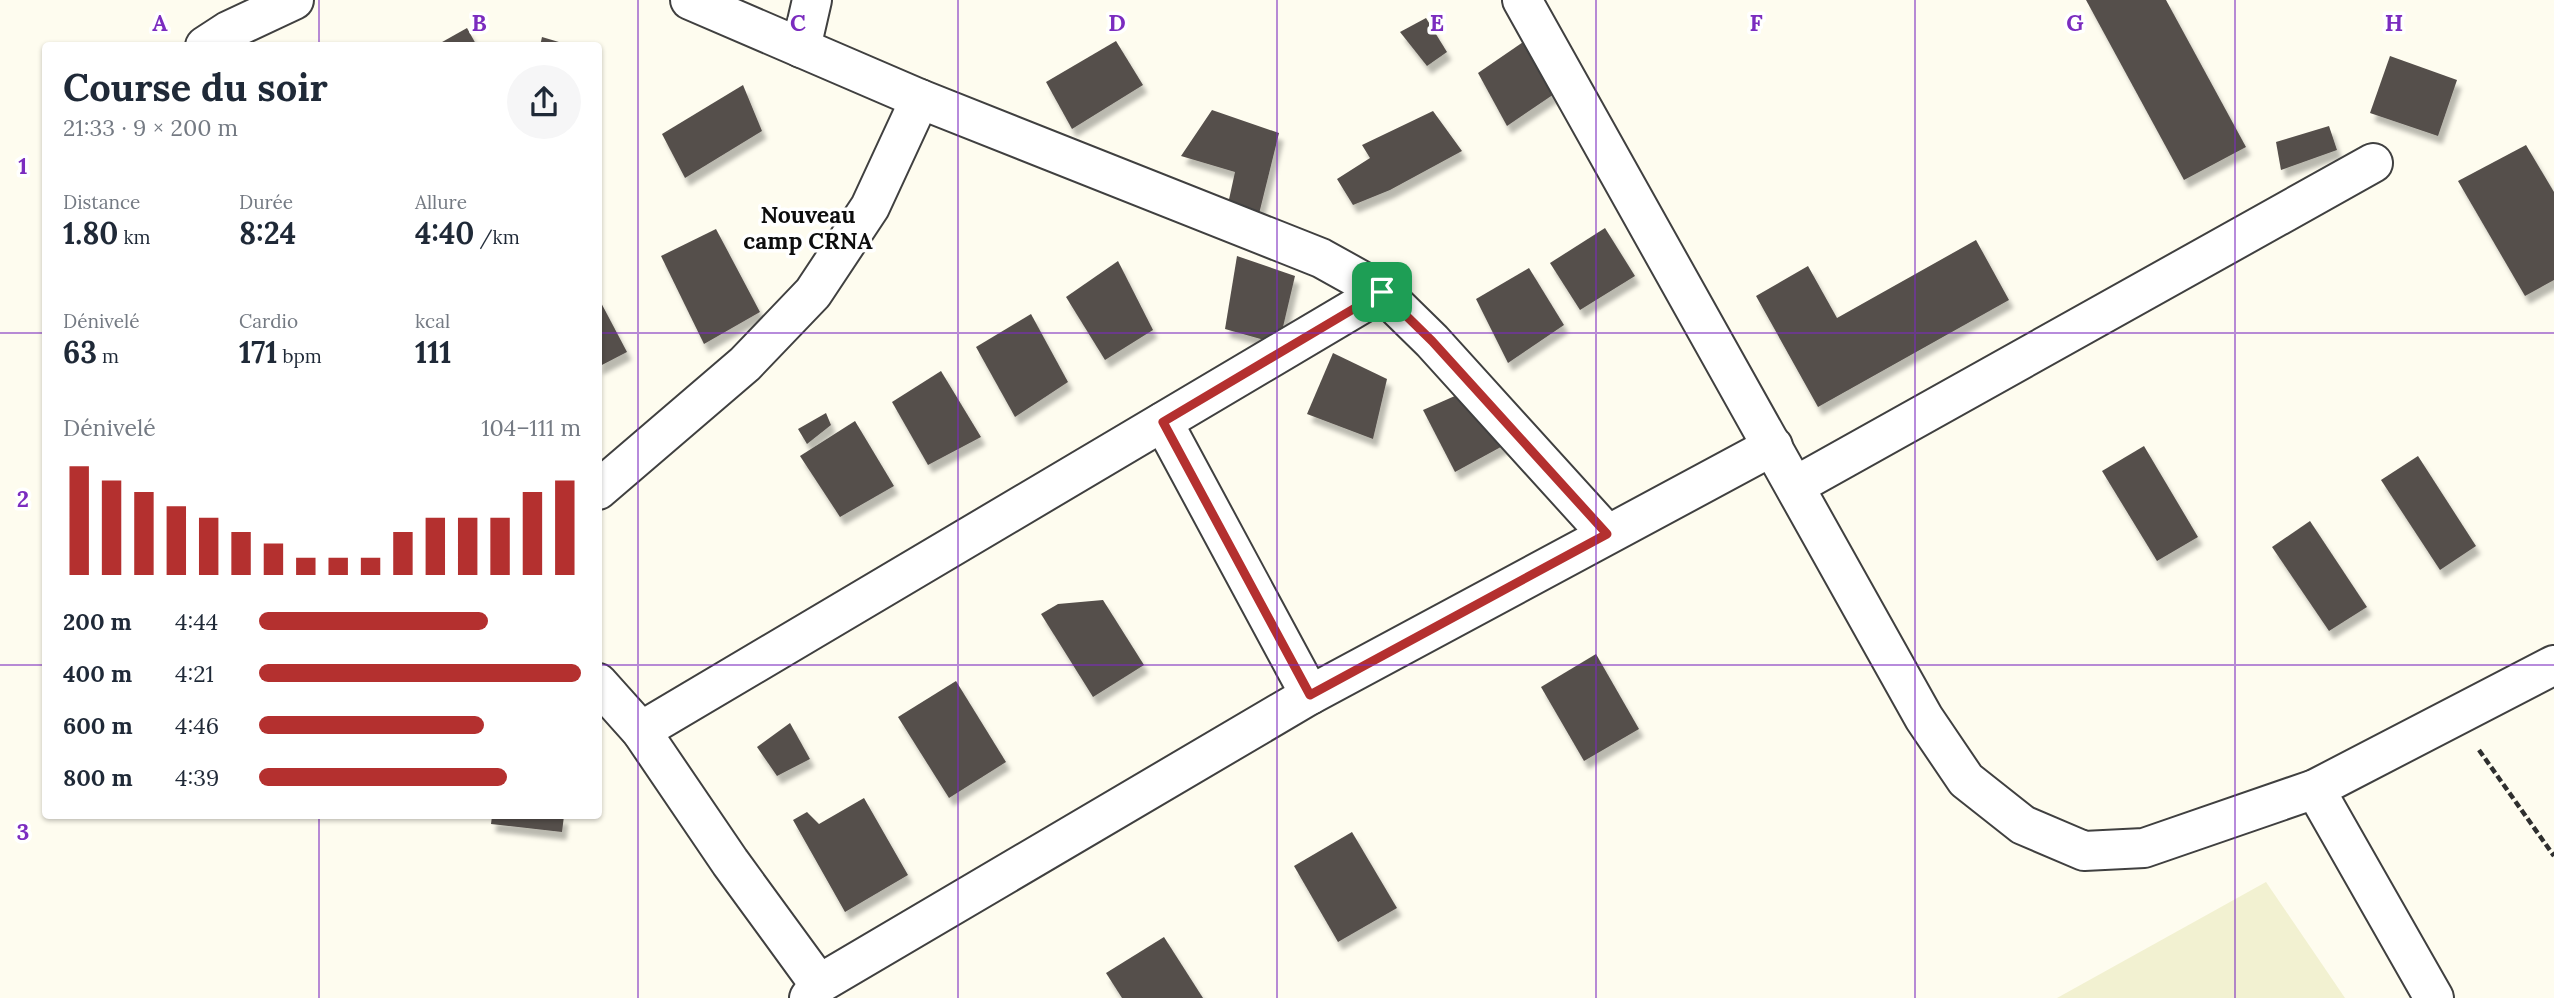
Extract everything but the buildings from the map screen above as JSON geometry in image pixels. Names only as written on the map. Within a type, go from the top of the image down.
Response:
[{"type":"street","points":[[211,42],[228,30],[294,0]]},
{"type":"street","points":[[690,0],[920,99],[1321,258],[1382,292],[1432,341],[1607,534]]},
{"type":"street","points":[[801,48],[812,0]]},
{"type":"street","points":[[1522,0],[1924,718],[1966,780],[2023,825],[2084,851],[2144,848],[2315,789],[2554,665]]},
{"type":"street","points":[[602,487],[745,364],[813,293],[870,207],[920,99]]},
{"type":"street","points":[[1795,486],[2373,163]]},
{"type":"street","points":[[641,731],[1382,292]]},
{"type":"street","points":[[1163,422],[1310,695]]},
{"type":"street","points":[[602,687],[641,731],[814,991],[1310,695],[1773,446]]},
{"type":"street","points":[[2315,789],[2434,998]]},
{"type":"path","points":[[2455,715],[2554,856]]},
{"type":"green space","points":[[2266,882],[2345,998],[2057,998]]},
{"type":"district","name":"Nouveau camp CRNA","points":[[808,228]]},
{"type":"route","points":[[1382,292],[1432,341],[1607,534],[1310,695],[1163,422],[1382,292]]}]
